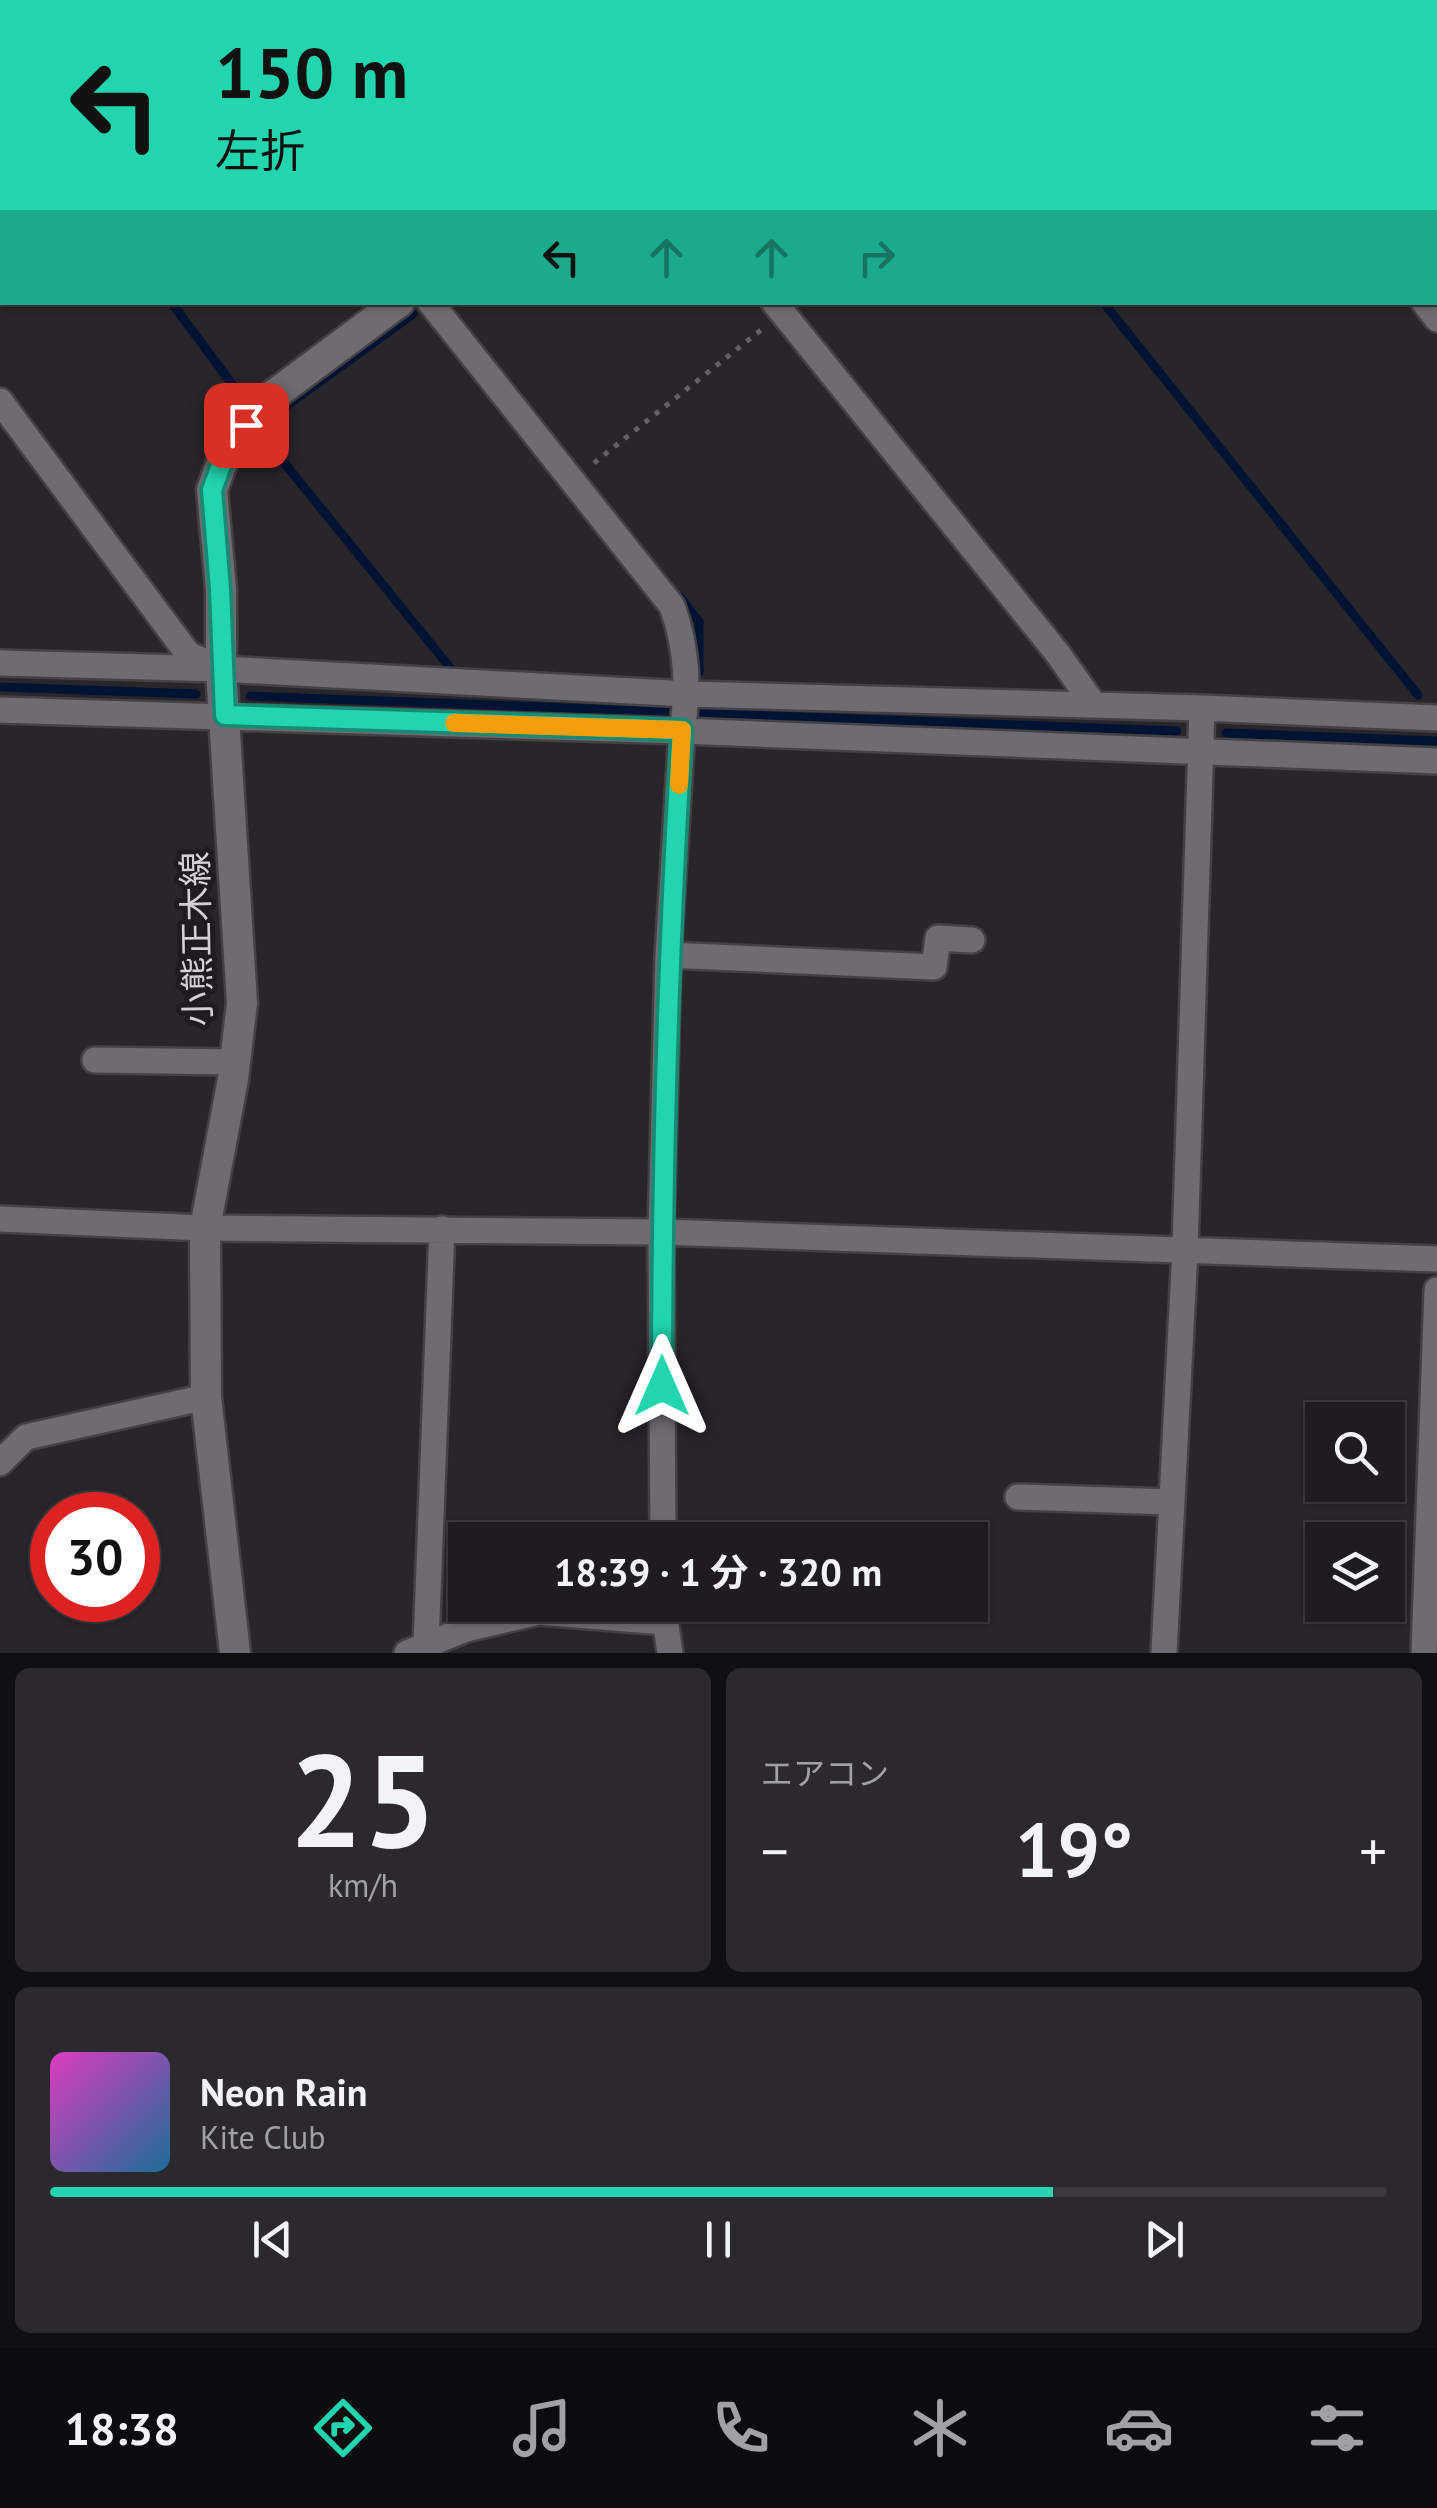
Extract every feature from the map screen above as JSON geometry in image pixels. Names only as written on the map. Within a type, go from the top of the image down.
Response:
[{"type":"main road","name":"小熊正木線","points":[[235,1653],[206,1397],[204,1228],[235,1062],[242,1002],[212,490],[228,446],[263,403],[395,305]]},
{"type":"street","points":[[432,305],[672,606],[684,641],[688,694],[682,730],[668,954],[661,1232],[662,1522]]},
{"type":"street","points":[[778,308],[1058,654],[1094,705]]},
{"type":"street","points":[[0,401],[188,654],[221,669]]},
{"type":"street","points":[[0,663],[221,669],[688,694],[1437,718]]},
{"type":"street","points":[[1164,1653],[1184,1250],[1202,708]]},
{"type":"street","points":[[0,710],[682,730],[1437,762]]},
{"type":"street","points":[[668,954],[934,967],[938,938],[972,940]]},
{"type":"street","points":[[95,1060],[235,1062]]},
{"type":"street","points":[[0,1219],[204,1228],[661,1232],[1437,1258]]},
{"type":"street","points":[[442,1229],[417,1649],[466,1629],[496,1622]]},
{"type":"street","points":[[1424,1653],[1437,1290]]},
{"type":"street","points":[[0,1463],[26,1437],[206,1397]]},
{"type":"street","points":[[1018,1497],[1172,1502]]},
{"type":"street","points":[[665,1622],[670,1653]]},
{"type":"path","points":[[572,481],[778,308]]},
{"type":"waterway","points":[[173,305],[232,384]]},
{"type":"waterway","points":[[1105,305],[1418,695]]},
{"type":"waterway","points":[[413,314],[275,414],[260,433],[452,670]]},
{"type":"waterway","points":[[680,597],[699,622],[699,672]]},
{"type":"waterway","points":[[0,687],[196,694]]},
{"type":"waterway","points":[[250,696],[673,712]]},
{"type":"waterway","points":[[697,713],[1177,731]]},
{"type":"waterway","points":[[1226,733],[1437,741]]},
{"type":"slow traffic","points":[[454,723],[682,730],[679,785]]},
{"type":"route","points":[[246,425],[228,446],[212,490],[225,715],[682,730],[668,954],[661,1232],[662,1386]]}]
